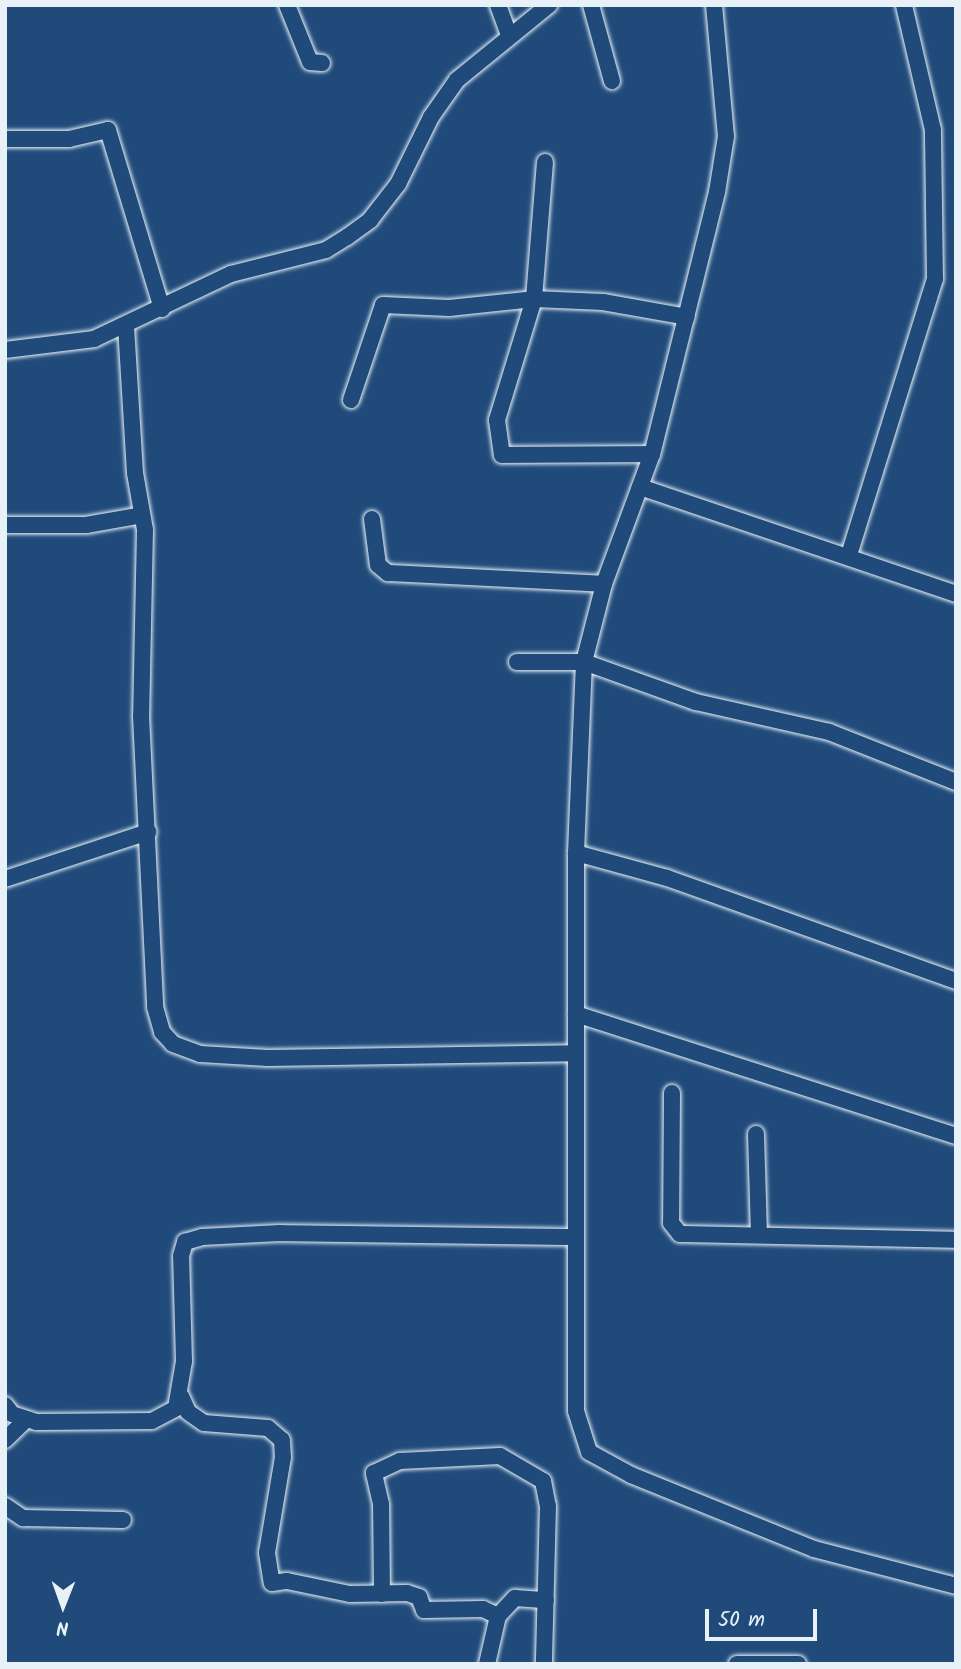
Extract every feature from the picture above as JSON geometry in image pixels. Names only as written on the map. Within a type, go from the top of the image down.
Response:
[{"type":"street","points":[[287,5],[310,62],[322,63]]},
{"type":"street","points":[[498,5],[509,35]]},
{"type":"street","points":[[5,350],[94,339],[231,274],[326,250],[370,220],[398,184],[431,117],[457,80],[549,5]]},
{"type":"street","points":[[591,5],[612,81]]},
{"type":"street","points":[[715,5],[726,136],[718,192],[652,454],[604,584],[584,662],[576,853],[576,1411],[589,1452],[724,1516],[814,1549],[956,1586]]},
{"type":"street","points":[[849,555],[935,279],[933,130],[904,5]]},
{"type":"street","points":[[5,139],[69,139],[108,130],[162,309]]},
{"type":"street","points":[[545,162],[534,299],[497,421],[502,455],[652,454]]},
{"type":"street","points":[[351,400],[383,305],[449,308],[534,299],[603,302],[687,317]]},
{"type":"street","points":[[126,326],[135,472],[142,514],[147,582],[141,716],[155,1007],[162,1032],[173,1044],[200,1054],[268,1058],[575,1053]]},
{"type":"street","points":[[639,487],[849,555],[956,594]]},
{"type":"street","points":[[5,525],[86,525],[142,514]]},
{"type":"street","points":[[372,519],[378,565],[388,573],[604,584]]},
{"type":"street","points":[[517,662],[584,662],[696,702],[829,732],[956,782]]},
{"type":"street","points":[[5,879],[148,832]]},
{"type":"street","points":[[576,853],[667,878],[956,981]]},
{"type":"street","points":[[576,1014],[956,1136]]},
{"type":"street","points":[[672,1093],[673,1230],[696,1236],[759,1234],[956,1240]]},
{"type":"street","points":[[756,1134],[759,1234]]},
{"type":"street","points":[[5,1405],[26,1420],[152,1421],[176,1408],[181,1396],[181,1256],[185,1242],[280,1233],[576,1237]]},
{"type":"street","points":[[181,1396],[188,1412],[204,1423],[268,1428],[282,1440],[283,1457],[267,1553],[272,1583],[287,1581],[351,1594],[419,1597],[424,1610],[483,1609],[498,1616]]},
{"type":"street","points":[[5,1440],[26,1420]]},
{"type":"street","points":[[382,1594],[381,1504],[374,1473],[400,1461],[500,1456],[543,1481],[548,1506],[544,1664]]},
{"type":"street","points":[[5,1506],[23,1518],[123,1520]]},
{"type":"street","points":[[488,1664],[498,1616],[515,1598],[546,1600]]},
{"type":"street","points":[[737,1664],[798,1664]]}]
